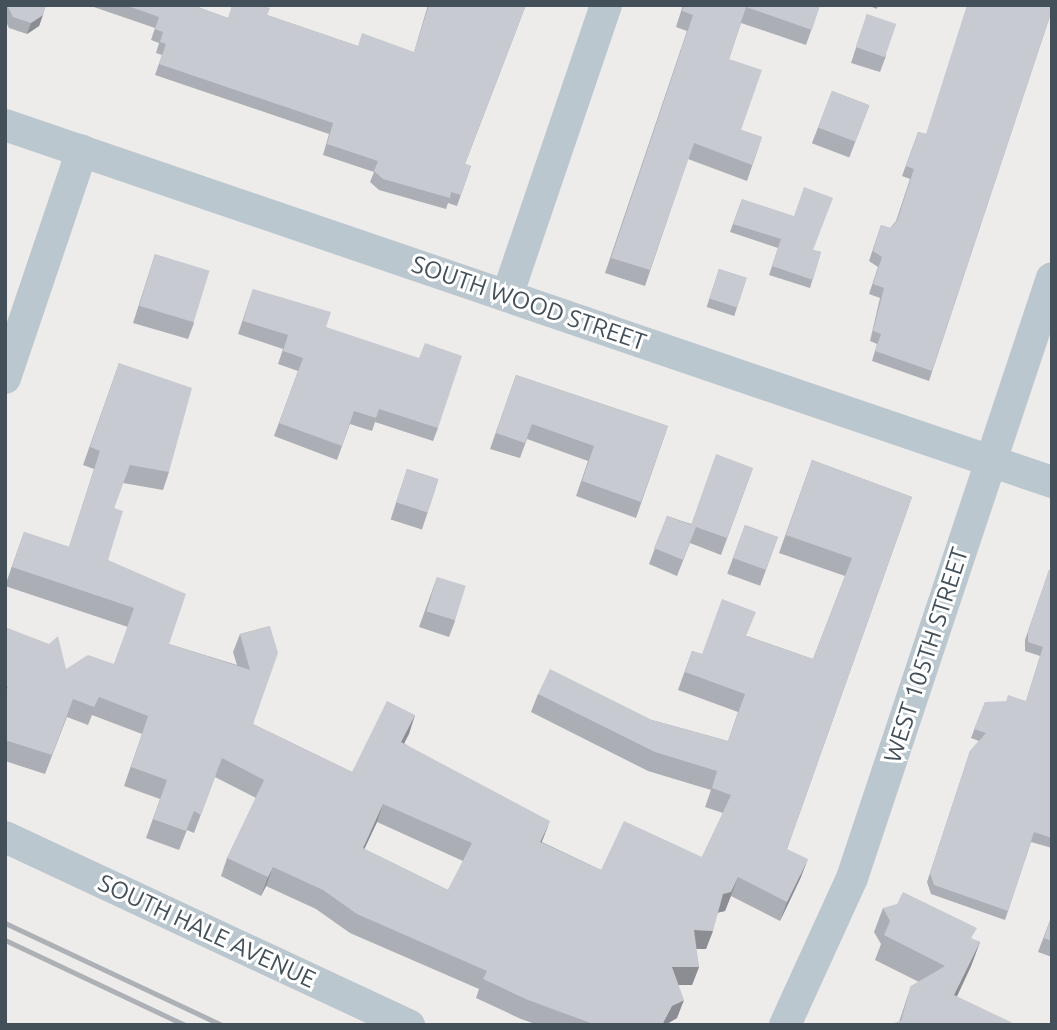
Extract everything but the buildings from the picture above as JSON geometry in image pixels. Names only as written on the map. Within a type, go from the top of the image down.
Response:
[{"type":"street","points":[[508,296],[606,5]]},
{"type":"street","name":"SOUTH WOOD STREET","points":[[5,125],[1052,482]]},
{"type":"street","points":[[5,378],[82,151]]},
{"type":"street","name":"WEST 105TH STREET","points":[[785,1025],[852,878],[1052,278]]},
{"type":"street","name":"SOUTH HALE AVENUE","points":[[5,837],[408,1025]]},
{"type":"railway","points":[[5,923],[222,1025]]},
{"type":"railway","points":[[5,940],[185,1025]]}]
